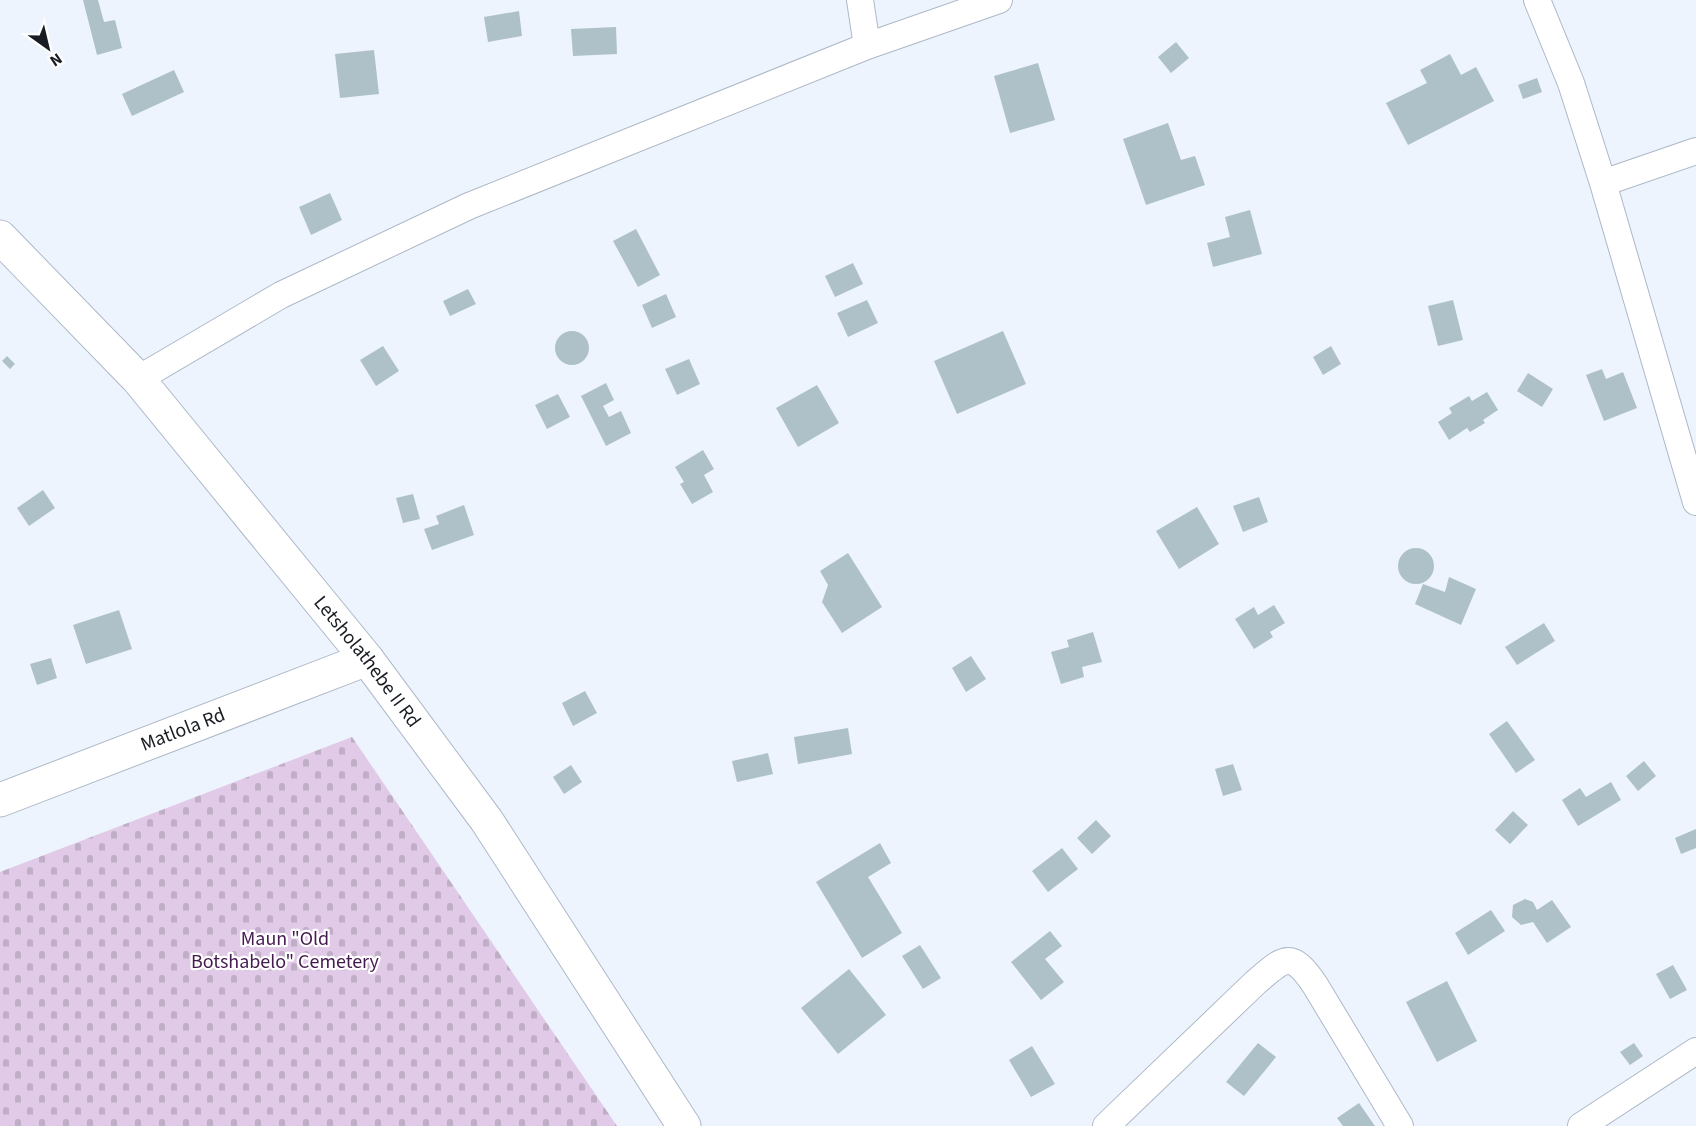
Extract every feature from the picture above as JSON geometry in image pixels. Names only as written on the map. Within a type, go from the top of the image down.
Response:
[{"type":"street","points":[[860,0],[867,46]]},
{"type":"street","points":[[138,379],[281,295],[469,206],[867,46],[999,0]]},
{"type":"street","points":[[1537,0],[1571,83],[1603,183],[1696,502]]},
{"type":"street","points":[[1603,183],[1696,151]]},
{"type":"street","name":"Letsholathebe II Rd","points":[[0,237],[138,379],[368,660],[487,820],[684,1126]]},
{"type":"street","name":"Matlola Rd","points":[[0,800],[368,660]]},
{"type":"street","points":[[1106,1126],[1256,982],[1280,962],[1290,960],[1302,966],[1315,985],[1400,1126]]},
{"type":"street","points":[[1581,1126],[1696,1051]]},
{"type":"green space","name":"Maun \"Old Botshabelo\" Cemetery","points":[[352,737],[617,1126],[0,1126],[0,872]]},
{"type":"building","points":[[83,0],[98,0],[104,22],[115,20],[122,48],[97,55]]},
{"type":"building","points":[[519,11],[522,36],[488,42],[484,17]]},
{"type":"building","points":[[616,27],[617,54],[573,56],[571,29]]},
{"type":"building","points":[[1176,42],[1189,58],[1171,73],[1158,57]]},
{"type":"building","points":[[374,50],[379,94],[340,98],[335,54]]},
{"type":"building","points":[[1450,54],[1461,75],[1476,67],[1494,101],[1408,145],[1386,103],[1427,83],[1420,70]]},
{"type":"building","points":[[1038,63],[1055,120],[1010,133],[994,76]]},
{"type":"building","points":[[174,70],[184,92],[132,116],[122,94]]},
{"type":"building","points":[[1537,78],[1542,92],[1523,99],[1518,85]]},
{"type":"building","points":[[1168,123],[1181,160],[1195,156],[1205,185],[1146,205],[1123,139]]},
{"type":"building","points":[[330,193],[342,220],[311,235],[299,207]]},
{"type":"building","points":[[1250,210],[1262,254],[1213,267],[1207,243],[1230,237],[1225,217]]},
{"type":"building","points":[[636,229],[660,275],[638,287],[613,241]]},
{"type":"building","points":[[853,263],[863,284],[835,297],[825,276]]},
{"type":"building","points":[[468,289],[476,304],[450,316],[443,301]]},
{"type":"building","points":[[666,294],[676,317],[652,328],[642,305]]},
{"type":"building","points":[[867,300],[878,323],[848,337],[837,313]]},
{"type":"building","points":[[1453,300],[1463,340],[1438,346],[1428,306]]},
{"type":"building","points":[[572,331],[584,336],[589,348],[584,360],[572,365],[560,360],[555,348],[560,336]]},
{"type":"building","points":[[1003,331],[1026,384],[957,414],[934,361]]},
{"type":"building","points":[[383,346],[399,371],[376,386],[360,360]]},
{"type":"building","points":[[1331,346],[1341,364],[1323,375],[1313,357]]},
{"type":"building","points":[[7,356],[15,364],[10,369],[2,361]]},
{"type":"building","points":[[689,359],[700,384],[677,395],[665,369]]},
{"type":"building","points":[[1602,369],[1606,379],[1623,372],[1637,408],[1604,421],[1586,375]]},
{"type":"building","points":[[1528,373],[1553,389],[1542,407],[1517,391]]},
{"type":"building","points":[[606,383],[614,400],[603,406],[609,417],[621,411],[631,433],[606,446],[581,396]]},
{"type":"building","points":[[817,385],[839,423],[798,447],[776,408]]},
{"type":"building","points":[[1487,392],[1498,410],[1483,420],[1485,423],[1470,432],[1467,428],[1449,440],[1438,422],[1452,413],[1449,408],[1469,396],[1472,401]]},
{"type":"building","points":[[558,394],[570,417],[547,429],[535,405]]},
{"type":"building","points":[[703,450],[714,469],[704,475],[713,492],[692,504],[680,484],[684,482],[675,467]]},
{"type":"building","points":[[43,490],[55,508],[29,526],[17,508]]},
{"type":"building","points":[[413,494],[420,519],[403,523],[396,498]]},
{"type":"building","points":[[1259,497],[1268,522],[1243,532],[1233,506]]},
{"type":"building","points":[[464,505],[474,535],[432,550],[424,529],[439,524],[436,516]]},
{"type":"building","points":[[1197,507],[1219,544],[1179,569],[1156,531]]},
{"type":"building","points":[[1416,548],[1429,553],[1434,566],[1429,579],[1416,584],[1403,579],[1398,566],[1403,553]]},
{"type":"building","points":[[848,553],[882,607],[842,633],[822,602],[828,585],[820,571]]},
{"type":"building","points":[[1449,577],[1476,589],[1461,625],[1415,604],[1423,584],[1445,592]]},
{"type":"building","points":[[1274,605],[1285,623],[1270,632],[1273,637],[1254,649],[1235,619],[1254,607],[1258,615]]},
{"type":"building","points":[[119,610],[132,649],[86,664],[73,625]]},
{"type":"building","points":[[1544,623],[1555,641],[1517,665],[1505,647]]},
{"type":"building","points":[[1093,632],[1102,662],[1082,667],[1084,677],[1061,684],[1051,652],[1069,647],[1067,640]]},
{"type":"building","points":[[971,656],[986,679],[966,692],[952,668]]},
{"type":"building","points":[[51,658],[57,678],[37,685],[30,664]]},
{"type":"building","points":[[585,691],[597,713],[573,726],[562,703]]},
{"type":"building","points":[[1507,721],[1535,760],[1516,773],[1489,734]]},
{"type":"building","points":[[848,728],[852,754],[798,764],[794,737]]},
{"type":"building","points":[[768,753],[773,774],[737,782],[732,761]]},
{"type":"building","points":[[1644,761],[1656,776],[1638,791],[1626,776]]},
{"type":"building","points":[[1233,764],[1242,790],[1223,796],[1215,769]]},
{"type":"building","points":[[571,765],[582,782],[564,794],[553,777]]},
{"type":"building","points":[[1611,782],[1621,800],[1578,826],[1562,800],[1580,788],[1586,797]]},
{"type":"building","points":[[1513,811],[1528,825],[1510,844],[1495,830]]},
{"type":"building","points":[[1096,820],[1111,836],[1092,854],[1077,838]]},
{"type":"building","points":[[1696,829],[1696,848],[1681,854],[1675,838]]},
{"type":"building","points":[[880,843],[891,863],[868,877],[902,933],[862,958],[816,882]]},
{"type":"building","points":[[1062,848],[1078,869],[1048,892],[1032,871]]},
{"type":"building","points":[[1525,899],[1533,902],[1537,910],[1552,900],[1571,927],[1547,943],[1533,922],[1521,925],[1512,917],[1513,905]]},
{"type":"building","points":[[1491,910],[1505,931],[1468,955],[1455,933]]},
{"type":"building","points":[[1050,931],[1062,946],[1045,959],[1064,982],[1041,1000],[1011,962]]},
{"type":"building","points":[[920,945],[941,978],[923,989],[902,956]]},
{"type":"building","points":[[1673,965],[1687,990],[1670,999],[1656,974]]},
{"type":"building","points":[[849,969],[886,1015],[838,1054],[801,1008]]},
{"type":"building","points":[[1447,981],[1477,1041],[1437,1062],[1406,1002]]},
{"type":"building","points":[[1258,1043],[1276,1057],[1244,1096],[1226,1082]]},
{"type":"building","points":[[1634,1043],[1643,1056],[1630,1065],[1620,1052]]},
{"type":"building","points":[[1032,1046],[1055,1084],[1031,1097],[1009,1060]]},
{"type":"building","points":[[1359,1103],[1375,1126],[1343,1126],[1337,1118]]}]
